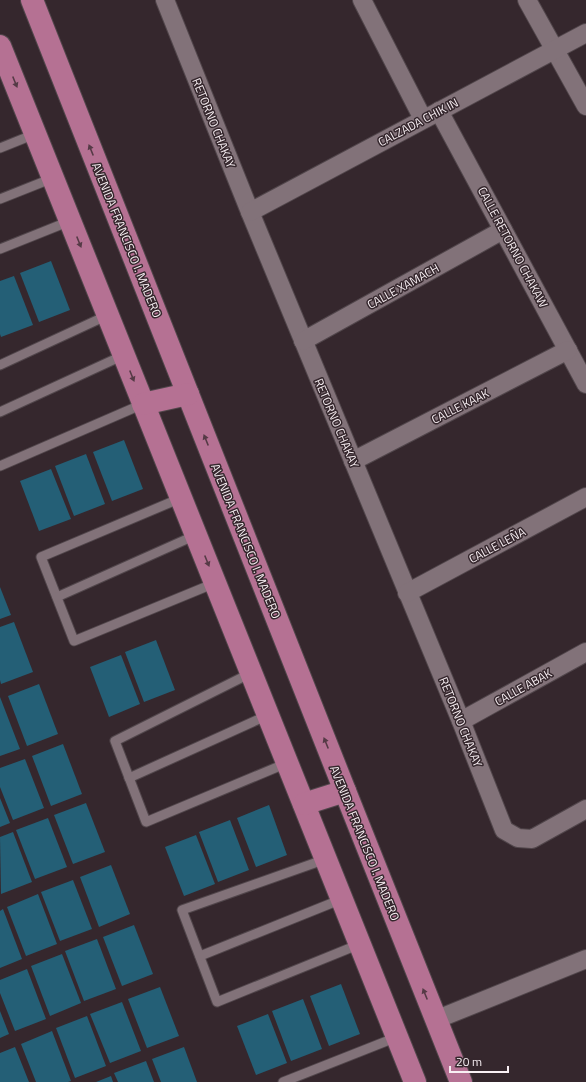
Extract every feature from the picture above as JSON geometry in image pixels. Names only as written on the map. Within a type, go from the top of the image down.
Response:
[{"type":"main road","name":"AVENIDA FRANCISCO I. MADERO","points":[[32,0],[461,1082]]},
{"type":"main road","points":[[0,46],[360,944],[397,1037],[412,1081]]},
{"type":"main road","points":[[143,404],[188,394]]},
{"type":"main road","points":[[304,804],[345,791]]},
{"type":"street","name":"RETORNO CHAKAY","points":[[165,0],[250,212],[461,721],[504,830],[518,838],[532,839],[586,809]]},
{"type":"street","points":[[362,0],[423,120]]},
{"type":"street","points":[[527,0],[586,106]]},
{"type":"street","name":"CALZADA CHIK IN","points":[[250,212],[586,33]]},
{"type":"street","name":"CALLE RETORNO CHAKAW","points":[[439,111],[586,384]]},
{"type":"street","name":"CALLE XAMACH","points":[[303,341],[503,230]]},
{"type":"street","name":"CALLE KAAK","points":[[352,461],[568,350]]},
{"type":"street","name":"CALLE LEÑA","points":[[407,593],[586,497]]},
{"type":"street","name":"CALLE ABAK","points":[[461,721],[586,652]]},
{"type":"street","points":[[436,1020],[586,959]]},
{"type":"lane","points":[[0,148],[35,134]]},
{"type":"lane","points":[[0,198],[53,178]]},
{"type":"lane","points":[[0,249],[70,221]]},
{"type":"lane","points":[[0,365],[108,315]]},
{"type":"lane","points":[[0,412],[124,355]]},
{"type":"lane","points":[[0,466],[143,404]]},
{"type":"lane","points":[[181,498],[41,557],[56,597],[74,640],[215,583]]},
{"type":"lane","points":[[56,597],[196,535]]},
{"type":"lane","points":[[251,673],[115,741],[146,822],[288,764]]},
{"type":"lane","points":[[129,778],[268,715]]},
{"type":"lane","points":[[326,859],[182,910],[218,1002],[360,944]]},
{"type":"lane","points":[[200,956],[342,899]]},
{"type":"lane","points":[[283,1082],[397,1037]]},
{"type":"building","points":[[51,261],[70,310],[39,322],[20,273]]},
{"type":"building","points":[[14,276],[33,325],[1,337],[0,281]]},
{"type":"building","points":[[124,440],[143,489],[112,501],[93,452]]},
{"type":"building","points":[[86,454],[105,504],[74,516],[55,466]]},
{"type":"building","points":[[51,469],[71,519],[39,531],[20,481]]},
{"type":"building","points":[[0,587],[11,615],[0,619]]},
{"type":"building","points":[[14,622],[33,672],[1,684],[0,627]]},
{"type":"building","points":[[156,640],[175,690],[144,702],[125,652]]},
{"type":"building","points":[[121,655],[140,704],[109,717],[90,667]]},
{"type":"building","points":[[39,684],[58,734],[27,746],[8,696]]},
{"type":"building","points":[[0,697],[20,749],[0,756]]},
{"type":"building","points":[[63,744],[82,794],[51,806],[32,756]]},
{"type":"building","points":[[25,759],[44,808],[13,820],[0,787],[0,768]]},
{"type":"building","points":[[0,798],[10,823],[0,827]]},
{"type":"building","points":[[86,803],[105,852],[73,864],[54,815]]},
{"type":"building","points":[[269,805],[287,855],[256,867],[237,818]]},
{"type":"building","points":[[48,818],[67,867],[35,879],[16,830]]},
{"type":"building","points":[[230,820],[249,870],[218,882],[199,832]]},
{"type":"building","points":[[13,832],[32,882],[1,894],[0,837]]},
{"type":"building","points":[[196,835],[215,884],[184,896],[165,847]]},
{"type":"building","points":[[111,865],[130,914],[99,927],[80,877]]},
{"type":"building","points":[[73,880],[92,929],[60,941],[41,892]]},
{"type":"building","points":[[38,894],[57,944],[26,956],[7,907]]},
{"type":"building","points":[[3,909],[22,959],[0,968],[0,911]]},
{"type":"building","points":[[134,925],[153,974],[122,986],[103,937]]},
{"type":"building","points":[[97,939],[116,989],[84,1001],[65,951]]},
{"type":"building","points":[[62,954],[81,1003],[50,1016],[31,966]]},
{"type":"building","points":[[27,969],[46,1019],[15,1031],[0,993],[0,980]]},
{"type":"building","points":[[341,984],[360,1034],[329,1046],[310,996]]},
{"type":"building","points":[[160,987],[179,1036],[147,1048],[128,999]]},
{"type":"building","points":[[303,999],[322,1049],[291,1061],[272,1011]]},
{"type":"building","points":[[122,1002],[141,1051],[110,1063],[90,1014]]},
{"type":"building","points":[[0,1011],[9,1034],[0,1038]]},
{"type":"building","points":[[268,1014],[287,1063],[256,1075],[237,1026]]},
{"type":"building","points":[[87,1016],[106,1066],[75,1078],[56,1028]]},
{"type":"building","points":[[52,1031],[71,1081],[36,1082],[21,1044]]},
{"type":"building","points":[[15,1047],[29,1082],[0,1082],[0,1053]]},
{"type":"building","points":[[184,1047],[197,1082],[161,1082],[152,1059]]},
{"type":"building","points":[[146,1061],[154,1082],[118,1082],[114,1073]]},
{"type":"building","points":[[111,1076],[113,1082],[96,1082]]}]
